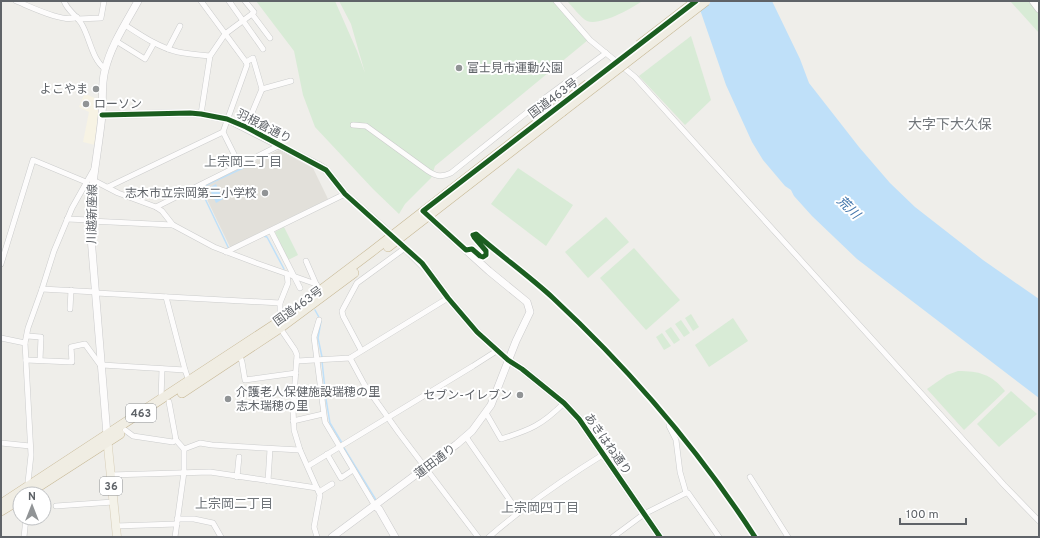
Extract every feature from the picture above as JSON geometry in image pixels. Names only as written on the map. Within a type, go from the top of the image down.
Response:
[{"type":"highway","name":"国道463号","points":[[38,486],[165,400],[240,356],[560,109],[696,1]]},
{"type":"highway","name":"国道463号","points":[[560,109],[706,1]]},
{"type":"highway","name":"国道463号","points":[[1,504],[30,484],[107,438],[125,430],[189,381],[280,324],[318,287],[425,214]]},
{"type":"highway","points":[[1,511],[12,504]]},
{"type":"main road","name":"川越新座線","points":[[107,438],[90,220],[89,181],[94,169],[102,115],[105,70],[116,41],[138,1]]},
{"type":"main road","points":[[1033,1],[1039,9]]},
{"type":"main road","name":"羽根倉通り","points":[[102,115],[202,114],[227,118],[326,170],[346,194],[387,231]]},
{"type":"main road","name":"蓮田通り","points":[[332,537],[466,437],[486,413],[495,396],[520,331],[530,312],[527,302],[489,271],[425,214]]},
{"type":"main road","points":[[404,246],[429,272],[448,298],[477,332],[508,360]]},
{"type":"main road","name":"あきはね通り","points":[[508,360],[522,369],[564,403],[579,419],[660,537]]},
{"type":"main road","name":"36","points":[[107,438],[117,537]]},
{"type":"main road","points":[[375,506],[379,509],[395,537]]},
{"type":"street","points":[[16,1],[62,18],[72,19],[101,18],[104,1]]},
{"type":"street","points":[[64,1],[65,5],[82,24],[96,58],[100,66],[105,70]]},
{"type":"street","points":[[201,1],[247,65],[223,132],[240,166]]},
{"type":"street","points":[[229,1],[263,49]]},
{"type":"street","points":[[245,1],[254,12],[252,14],[270,38]]},
{"type":"street","points":[[556,1],[590,40],[635,77],[1004,485],[1039,521]]},
{"type":"street","points":[[202,114],[210,56],[225,34],[252,14]]},
{"type":"street","points":[[124,25],[154,43],[168,49],[210,56]]},
{"type":"street","points":[[168,49],[180,26]]},
{"type":"street","points":[[116,41],[146,59],[154,43]]},
{"type":"street","points":[[353,125],[366,126],[428,171],[439,176],[444,176],[451,173],[545,98],[606,53]]},
{"type":"street","points":[[246,62],[252,58],[262,89],[246,127]]},
{"type":"street","points":[[262,89],[291,81]]},
{"type":"street","points":[[108,187],[223,132]]},
{"type":"street","points":[[156,207],[280,146]]},
{"type":"street","points":[[1,264],[33,160],[108,187],[118,193],[156,207],[162,211],[173,225],[189,234],[226,252],[293,276],[318,287]]},
{"type":"street","points":[[30,484],[28,482],[31,462],[25,343],[28,328],[52,257],[67,219],[78,195],[89,181]]},
{"type":"street","points":[[226,252],[346,194]]},
{"type":"street","points":[[67,219],[173,225]]},
{"type":"street","points":[[271,230],[300,288]]},
{"type":"street","points":[[361,350],[343,316],[342,311],[357,283],[404,246]]},
{"type":"street","points":[[306,261],[318,287]]},
{"type":"street","points":[[287,274],[288,283],[280,303],[280,324],[295,350],[297,360],[293,421],[296,439],[318,490],[320,502],[314,526],[317,537]]},
{"type":"street","points":[[42,289],[280,303]]},
{"type":"street","points":[[70,309],[71,290]]},
{"type":"street","points":[[166,297],[189,381]]},
{"type":"street","points":[[297,360],[350,358],[448,298]]},
{"type":"street","points":[[318,320],[314,337],[325,422],[375,506]]},
{"type":"street","points":[[27,336],[41,337],[40,360]]},
{"type":"street","points":[[1,338],[25,343]]},
{"type":"street","points":[[26,360],[72,362],[71,347],[86,344],[102,366],[185,370]]},
{"type":"street","points":[[308,466],[498,350]]},
{"type":"street","points":[[240,356],[245,380],[296,373]]},
{"type":"street","points":[[350,358],[364,384],[388,418],[478,537]]},
{"type":"street","points":[[162,369],[165,400],[176,440],[184,449],[184,472],[175,537]]},
{"type":"street","points":[[486,413],[501,439],[530,430],[551,416],[564,403]]},
{"type":"street","points":[[293,421],[323,414]]},
{"type":"street","points":[[669,420],[669,426],[676,440],[680,472],[686,493],[688,493],[719,537]]},
{"type":"street","points":[[125,430],[133,436],[173,442],[176,440]]},
{"type":"street","points":[[466,437],[518,512]]},
{"type":"street","points":[[1,443],[30,446]]},
{"type":"street","points":[[184,449],[200,443],[300,450]]},
{"type":"street","points":[[268,481],[270,449]]},
{"type":"street","points":[[328,454],[341,478],[353,470]]},
{"type":"street","points":[[490,537],[518,512],[562,480],[604,454]]},
{"type":"street","points":[[237,476],[239,457]]},
{"type":"street","points":[[110,474],[210,472],[318,490],[332,484]]},
{"type":"street","points":[[750,477],[788,537]]},
{"type":"street","points":[[613,537],[644,514],[686,493]]},
{"type":"street","points":[[56,506],[113,502]]},
{"type":"street","points":[[115,526],[194,519],[213,523],[221,537]]},
{"type":"street","points":[[24,537],[25,526]]},
{"type":"shaded area","points":[[84,95],[88,95],[99,100],[95,145],[83,142],[89,112],[79,107]]},
{"type":"shaded area","name":"志木市立宗岡第二小学校","points":[[279,150],[313,168],[328,199],[230,247],[201,187]]},
{"type":"green space","name":"富士見市運動公園","points":[[256,1],[335,1],[365,73],[351,24],[339,1],[553,1],[588,40],[435,166],[431,178],[405,204],[399,214],[373,189],[315,127],[303,95],[294,51]]},
{"type":"green space","points":[[567,1],[642,1],[615,16],[593,22],[585,20]]},
{"type":"green space","points":[[1010,1],[1039,1],[1039,33]]},
{"type":"green space","points":[[691,36],[711,100],[685,125],[639,76]]},
{"type":"green space","points":[[518,168],[573,205],[546,246],[491,204]]},
{"type":"green space","points":[[606,217],[629,242],[588,278],[565,252]]},
{"type":"green space","points":[[284,227],[298,255],[288,260],[275,232]]},
{"type":"green space","points":[[634,248],[680,300],[646,330],[600,278]]},
{"type":"green space","points":[[691,314],[699,327],[693,331],[685,318]]},
{"type":"green space","points":[[733,318],[748,341],[709,367],[695,345]]},
{"type":"green space","points":[[681,320],[690,333],[684,337],[675,324]]},
{"type":"green space","points":[[671,327],[680,340],[674,344],[665,331]]},
{"type":"green space","points":[[662,333],[671,346],[664,350],[656,337]]},
{"type":"green space","points":[[958,371],[978,373],[990,377],[1005,391],[964,430],[927,389],[947,375]]},
{"type":"green space","points":[[1011,391],[1037,414],[999,447],[977,424]]},
{"type":"water","name":"荒川","points":[[697,1],[772,1],[800,59],[809,83],[859,147],[890,183],[915,207],[983,260],[1039,299],[1039,398],[857,259],[812,216],[794,196],[791,190],[785,186],[763,160],[752,142],[726,85]]},
{"type":"water","points":[[216,184],[223,199],[216,203],[209,188]]},
{"type":"waterway","points":[[229,249],[200,188],[243,168],[242,166]]},
{"type":"waterway","points":[[263,236],[267,237],[284,269]]},
{"type":"waterway","points":[[315,310],[321,321],[318,338],[322,357]]},
{"type":"waterway","points":[[322,361],[330,423],[342,443]]},
{"type":"waterway","points":[[344,448],[376,500]]},
{"type":"cycle path","points":[[696,1],[423,211],[466,250],[472,249],[483,257],[486,255],[486,251],[474,237],[473,235],[476,234],[544,290],[581,325],[609,353],[686,441],[733,504],[755,537]]},
{"type":"cycle path","points":[[102,115],[190,113],[227,119],[246,127],[326,170],[345,194],[422,263],[448,298],[477,332],[508,360],[522,369],[564,403],[579,419],[660,537]]},
{"type":"place","name":"富士見市運動公園","points":[[459,68]]},
{"type":"place","name":"よこやま","points":[[96,89]]},
{"type":"place","name":"ローソン","points":[[86,104]]},
{"type":"place","name":"志木市立宗岡第二小学校","points":[[265,193]]},
{"type":"place","name":"セブン-イレブン","points":[[520,395]]},
{"type":"place","name":"介護老人保健施設瑞穂の里 志木瑞穂の里","points":[[228,399]]},
{"type":"district","name":"大字下大久保","points":[[950,124]]},
{"type":"district","name":"上宗岡三丁目","points":[[243,161]]},
{"type":"district","name":"上宗岡二丁目","points":[[234,503]]},
{"type":"district","name":"上宗岡四丁目","points":[[540,507]]}]
